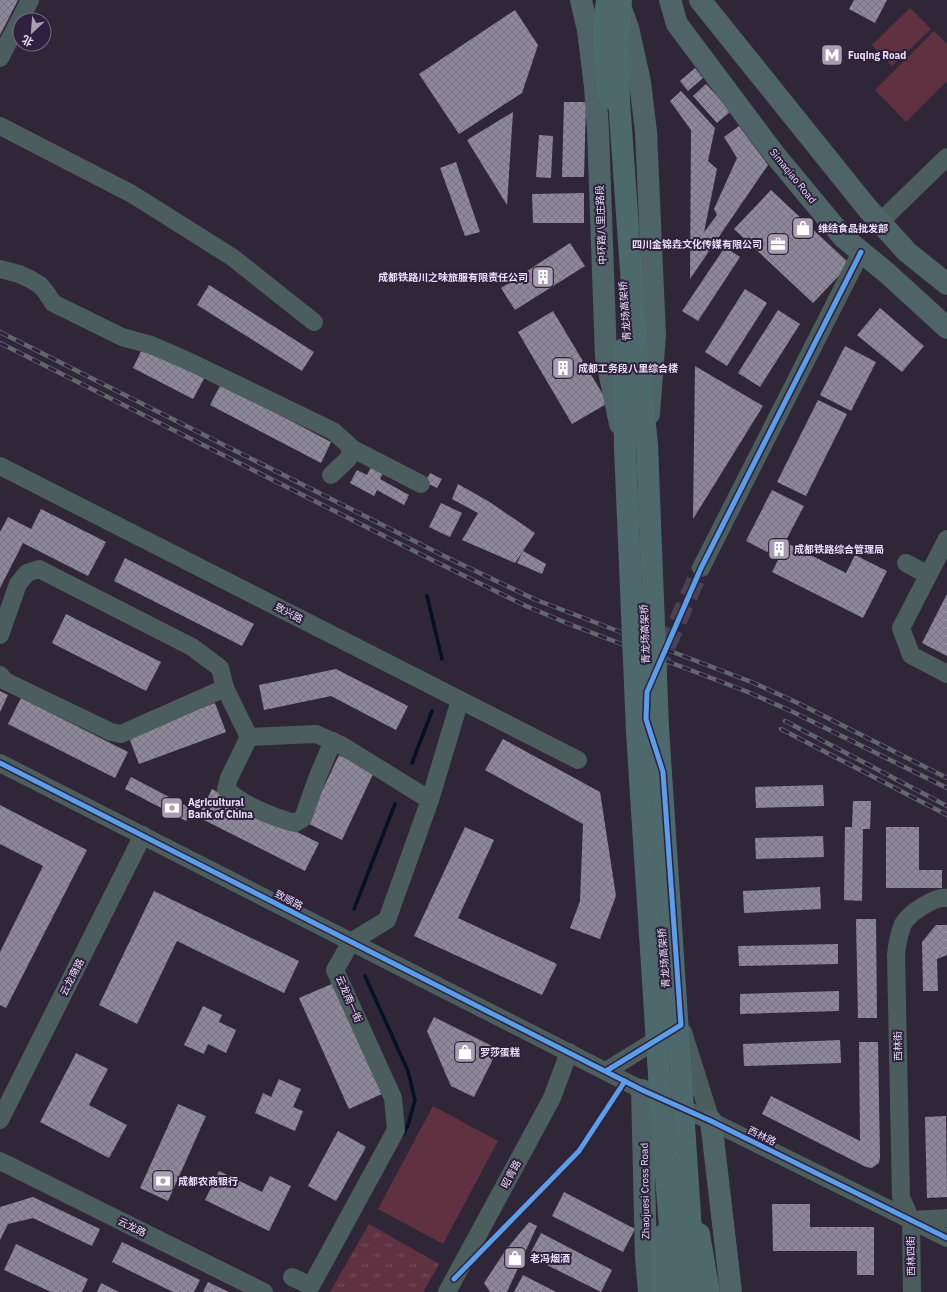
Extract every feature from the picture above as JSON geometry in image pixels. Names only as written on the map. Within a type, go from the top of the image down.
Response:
[{"type":"highway","name":"青龙场高架桥","points":[[607,0],[604,16],[605,55],[609,98],[624,351],[625,448],[637,732],[663,1137],[675,1292]]},
{"type":"highway","name":"青龙场高架桥","points":[[621,0],[618,38],[619,100],[636,342],[646,445],[658,728],[694,1292]]},
{"type":"highway","points":[[662,1292],[663,1137]]},
{"type":"highway","points":[[684,1139],[709,1292]]},
{"type":"main road","name":"中环路八里庄路段","points":[[581,0],[588,30],[595,87],[598,130],[606,357],[625,448]]},
{"type":"main road","points":[[618,0],[628,28],[640,82],[646,132],[655,335],[646,445]]},
{"type":"main road","points":[[671,0],[822,195],[907,252],[947,284]]},
{"type":"main road","name":"Simaqiao Road","points":[[671,0],[677,24],[766,142],[843,237],[887,273],[947,328]]},
{"type":"main road","points":[[689,0],[832,186],[865,223],[887,273]]},
{"type":"main road","points":[[700,0],[868,209],[865,223]]},
{"type":"main road","name":"Zhaojuesi Cross Road","points":[[642,1090],[646,1258],[649,1292]]},
{"type":"main road","points":[[711,1121],[731,1292]]},
{"type":"street","points":[[0,58],[30,0]]},
{"type":"street","points":[[0,126],[132,194],[232,257],[314,322]]},
{"type":"street","points":[[865,223],[947,157]]},
{"type":"street","points":[[701,568],[861,252]]},
{"type":"street","points":[[0,269],[19,274],[40,285],[53,304],[115,334],[151,345],[188,361],[333,431],[353,449],[421,484]]},
{"type":"street","points":[[331,476],[348,458],[353,449]]},
{"type":"street","name":"致兴路","points":[[0,466],[578,760]]},
{"type":"street","points":[[945,548],[928,575],[901,628],[911,656],[947,674]]},
{"type":"street","points":[[906,563],[928,575]]},
{"type":"street","points":[[0,635],[18,584],[27,573],[39,569],[192,647],[220,668],[225,688],[249,738]]},
{"type":"street","points":[[0,675],[5,681],[110,732],[121,734],[225,688]]},
{"type":"street","points":[[647,692],[646,719],[664,772],[681,1025],[711,1121]]},
{"type":"street","name":"云龙南一街","points":[[292,1277],[311,1286],[396,1130],[393,1098],[335,970],[351,942],[387,920],[430,800],[460,700]]},
{"type":"street","points":[[249,738],[316,734],[341,745],[430,800]]},
{"type":"street","points":[[249,738],[229,778],[226,790],[235,798],[273,816],[295,823],[303,818],[318,776],[333,741]]},
{"type":"street","name":"致顺路","points":[[0,763],[569,1052]]},
{"type":"street","name":"云龙南路","points":[[0,1120],[143,835]]},
{"type":"street","name":"西林街","points":[[911,1220],[901,1197],[896,955],[898,941],[904,923],[924,905],[942,897],[947,898]]},
{"type":"street","points":[[606,1071],[681,1025]]},
{"type":"street","name":"西林路","points":[[569,1052],[642,1090],[711,1121],[947,1238]]},
{"type":"street","name":"昭青路","points":[[447,1292],[552,1098],[569,1052]]},
{"type":"street","name":"云龙路","points":[[0,1161],[264,1292]]},
{"type":"street","points":[[911,1220],[947,1218]]},
{"type":"street","name":"西林四街","points":[[911,1220],[912,1292]]},
{"type":"green space","points":[[910,8],[931,29],[892,66],[872,45]]},
{"type":"green space","points":[[934,31],[947,44],[947,81],[906,122],[875,90]]},
{"type":"green space","points":[[433,1106],[498,1141],[443,1244],[378,1209]]},
{"type":"green space","points":[[369,1224],[439,1264],[423,1292],[330,1292]]},
{"type":"building","points":[[0,0],[18,0],[0,35]]},
{"type":"building","points":[[854,0],[887,0],[875,23],[849,9]]},
{"type":"building","points":[[515,10],[538,45],[522,93],[459,134],[419,74]]},
{"type":"building","points":[[695,68],[703,78],[688,91],[680,81]]},
{"type":"building","points":[[706,84],[731,111],[717,123],[693,96]]},
{"type":"building","points":[[681,91],[715,128],[708,161],[717,169],[704,232],[717,215],[714,209],[737,158],[724,137],[739,126],[768,165],[690,279],[691,130],[670,101]]},
{"type":"building","points":[[564,102],[586,102],[584,177],[562,177]]},
{"type":"building","points":[[513,112],[507,205],[467,140]]},
{"type":"building","points":[[539,135],[553,136],[551,178],[536,177]]},
{"type":"building","points":[[456,162],[480,232],[465,236],[440,168]]},
{"type":"building","points":[[771,190],[850,264],[813,303],[734,229]]},
{"type":"building","points":[[584,193],[584,223],[533,223],[532,194]]},
{"type":"building","name":"成都铁路川之味旅服有限责任公司","points":[[570,243],[585,266],[515,310],[501,288]]},
{"type":"building","points":[[725,247],[740,257],[698,321],[682,311]]},
{"type":"building","points":[[209,285],[314,352],[302,371],[197,305]]},
{"type":"building","points":[[745,289],[767,303],[727,366],[705,352]]},
{"type":"building","points":[[880,308],[924,346],[902,372],[857,335]]},
{"type":"building","points":[[778,310],[800,324],[760,387],[738,373]]},
{"type":"building","name":"成都工务段八里综合楼","points":[[553,311],[608,403],[572,424],[518,332]]},
{"type":"building","points":[[144,345],[205,377],[193,399],[133,368]]},
{"type":"building","points":[[845,346],[876,362],[851,411],[820,395]]},
{"type":"building","points":[[695,366],[763,406],[693,519]]},
{"type":"building","points":[[221,384],[331,442],[321,463],[210,405]]},
{"type":"building","points":[[818,400],[847,414],[806,496],[777,482]]},
{"type":"building","points":[[371,467],[383,473],[380,479],[409,495],[404,505],[377,490],[374,496],[350,483],[357,470],[367,475]]},
{"type":"building","points":[[430,473],[442,479],[437,488],[425,482]]},
{"type":"building","points":[[458,484],[488,501],[535,533],[515,563],[462,540],[478,513],[452,499]]},
{"type":"building","name":"成都铁路综合管理局","points":[[772,490],[804,506],[785,542],[846,573],[855,555],[887,571],[863,618],[772,572],[779,558],[746,541]]},
{"type":"building","points":[[441,503],[462,513],[450,537],[429,527]]},
{"type":"building","points":[[41,509],[106,542],[88,576],[23,543],[0,588],[0,532],[8,517],[31,529]]},
{"type":"building","points":[[523,551],[546,564],[542,574],[517,563]]},
{"type":"building","points":[[125,558],[254,624],[242,646],[114,581]]},
{"type":"building","points":[[947,594],[947,656],[922,643]]},
{"type":"building","points":[[66,614],[161,662],[146,691],[52,643]]},
{"type":"building","points":[[336,669],[408,706],[396,730],[331,696],[264,710],[259,685]]},
{"type":"building","points":[[0,691],[8,695],[0,712]]},
{"type":"building","points":[[21,698],[128,752],[115,778],[8,724]]},
{"type":"building","points":[[215,703],[226,732],[139,764],[128,735]]},
{"type":"building","points":[[503,739],[600,792],[616,896],[600,939],[570,928],[580,901],[583,824],[485,770]]},
{"type":"building","points":[[339,755],[374,772],[342,840],[307,823]]},
{"type":"building","points":[[131,777],[192,809],[186,821],[125,789]]},
{"type":"building","points":[[823,785],[824,806],[756,808],[755,787]]},
{"type":"building","points":[[212,789],[319,843],[305,871],[198,817]]},
{"type":"building","points":[[853,801],[871,801],[870,829],[863,829],[862,901],[844,900],[845,827],[852,827]]},
{"type":"building","points":[[0,805],[87,850],[6,1008],[0,1005],[0,952],[43,866],[0,844]]},
{"type":"building","points":[[465,827],[494,840],[458,918],[557,964],[542,995],[414,936]]},
{"type":"building","points":[[886,827],[919,827],[919,870],[942,870],[942,888],[886,888]]},
{"type":"building","points":[[823,836],[824,857],[756,859],[755,838]]},
{"type":"building","points":[[820,887],[821,909],[744,913],[743,891]]},
{"type":"building","points":[[154,891],[299,961],[284,993],[177,941],[137,1024],[99,1005]]},
{"type":"building","points":[[856,919],[876,919],[877,1018],[858,1018]]},
{"type":"building","points":[[936,925],[947,925],[947,955],[937,959],[938,991],[923,991],[922,942]]},
{"type":"building","points":[[838,944],[838,964],[739,966],[738,946]]},
{"type":"building","points":[[334,983],[384,1093],[349,1109],[299,998]]},
{"type":"building","points":[[839,991],[839,1011],[740,1014],[740,994]]},
{"type":"building","points":[[203,1006],[222,1015],[219,1022],[236,1030],[226,1053],[208,1044],[204,1054],[184,1045]]},
{"type":"building","points":[[434,1017],[498,1049],[474,1097],[451,1086],[427,1031]]},
{"type":"building","points":[[840,1040],[841,1063],[744,1066],[743,1044]]},
{"type":"building","points":[[859,1042],[878,1042],[880,1157],[879,1163],[872,1168],[866,1167],[762,1114],[771,1096],[860,1141]]},
{"type":"building","points":[[76,1053],[108,1069],[89,1105],[127,1125],[109,1158],[40,1122]]},
{"type":"building","points":[[279,1079],[301,1089],[293,1107],[303,1111],[295,1131],[255,1113],[263,1093],[271,1097]]},
{"type":"building","points":[[178,1104],[206,1116],[168,1201],[140,1188]]},
{"type":"building","points":[[946,1116],[947,1197],[927,1198],[925,1117]]},
{"type":"building","points":[[338,1131],[366,1147],[336,1201],[308,1186]]},
{"type":"building","points":[[219,1171],[262,1192],[270,1176],[291,1186],[269,1231],[205,1200]]},
{"type":"building","points":[[564,1192],[635,1229],[623,1252],[552,1216]]},
{"type":"building","points":[[33,1197],[100,1229],[92,1246],[33,1218],[8,1224],[0,1240],[0,1207]]},
{"type":"building","points":[[772,1204],[810,1204],[810,1227],[874,1227],[874,1275],[857,1275],[857,1251],[773,1251]]},
{"type":"building","points":[[529,1222],[537,1226],[507,1292],[490,1292],[484,1283],[505,1251]]},
{"type":"building","points":[[541,1233],[612,1270],[601,1292],[529,1256]]},
{"type":"building","points":[[122,1242],[200,1280],[194,1292],[173,1292],[112,1262]]},
{"type":"building","points":[[16,1244],[88,1279],[82,1292],[51,1292],[4,1270]]},
{"type":"building","points":[[523,1275],[556,1292],[514,1292]]},
{"type":"building","points":[[208,1282],[229,1292],[203,1292]]},
{"type":"building","points":[[101,1283],[119,1292],[97,1292]]},
{"type":"waterway","points":[[427,596],[442,659]]},
{"type":"waterway","points":[[412,763],[432,711]]},
{"type":"waterway","points":[[354,909],[395,804]]},
{"type":"waterway","points":[[365,976],[408,1071],[415,1100],[408,1125],[403,1135]]},
{"type":"tunnel","points":[[656,671],[701,568]]},
{"type":"railway","points":[[0,332],[444,556],[534,599],[754,683],[800,704],[947,778]]},
{"type":"railway","points":[[0,343],[526,606],[569,624],[748,692],[793,712],[947,788]]},
{"type":"railway","points":[[785,721],[947,806]]},
{"type":"railway","points":[[781,729],[947,815]]},
{"type":"cycle path","points":[[606,1071],[681,1025],[663,772],[646,719],[647,692],[701,568],[861,252]]},
{"type":"cycle path","points":[[0,763],[642,1090],[711,1121],[947,1238]]},
{"type":"cycle path","points":[[454,1279],[579,1151],[625,1081]]},
{"type":"place","name":"Fuqing Road","points":[[832,55]]},
{"type":"place","name":"维结食品批发部","points":[[803,228]]},
{"type":"place","name":"四川金锦垚文化传媒有限公司","points":[[778,244]]},
{"type":"place","name":"成都铁路川之味旅服有限责任公司","points":[[543,277]]},
{"type":"place","name":"成都工务段八里综合楼","points":[[563,368]]},
{"type":"place","name":"成都铁路综合管理局","points":[[779,549]]},
{"type":"place","name":"Agricultural Bank of China","points":[[172,808]]},
{"type":"place","name":"罗莎蛋糕","points":[[465,1052]]},
{"type":"place","name":"成都农商银行","points":[[163,1181]]},
{"type":"place","name":"老冯烟酒","points":[[515,1258]]}]
